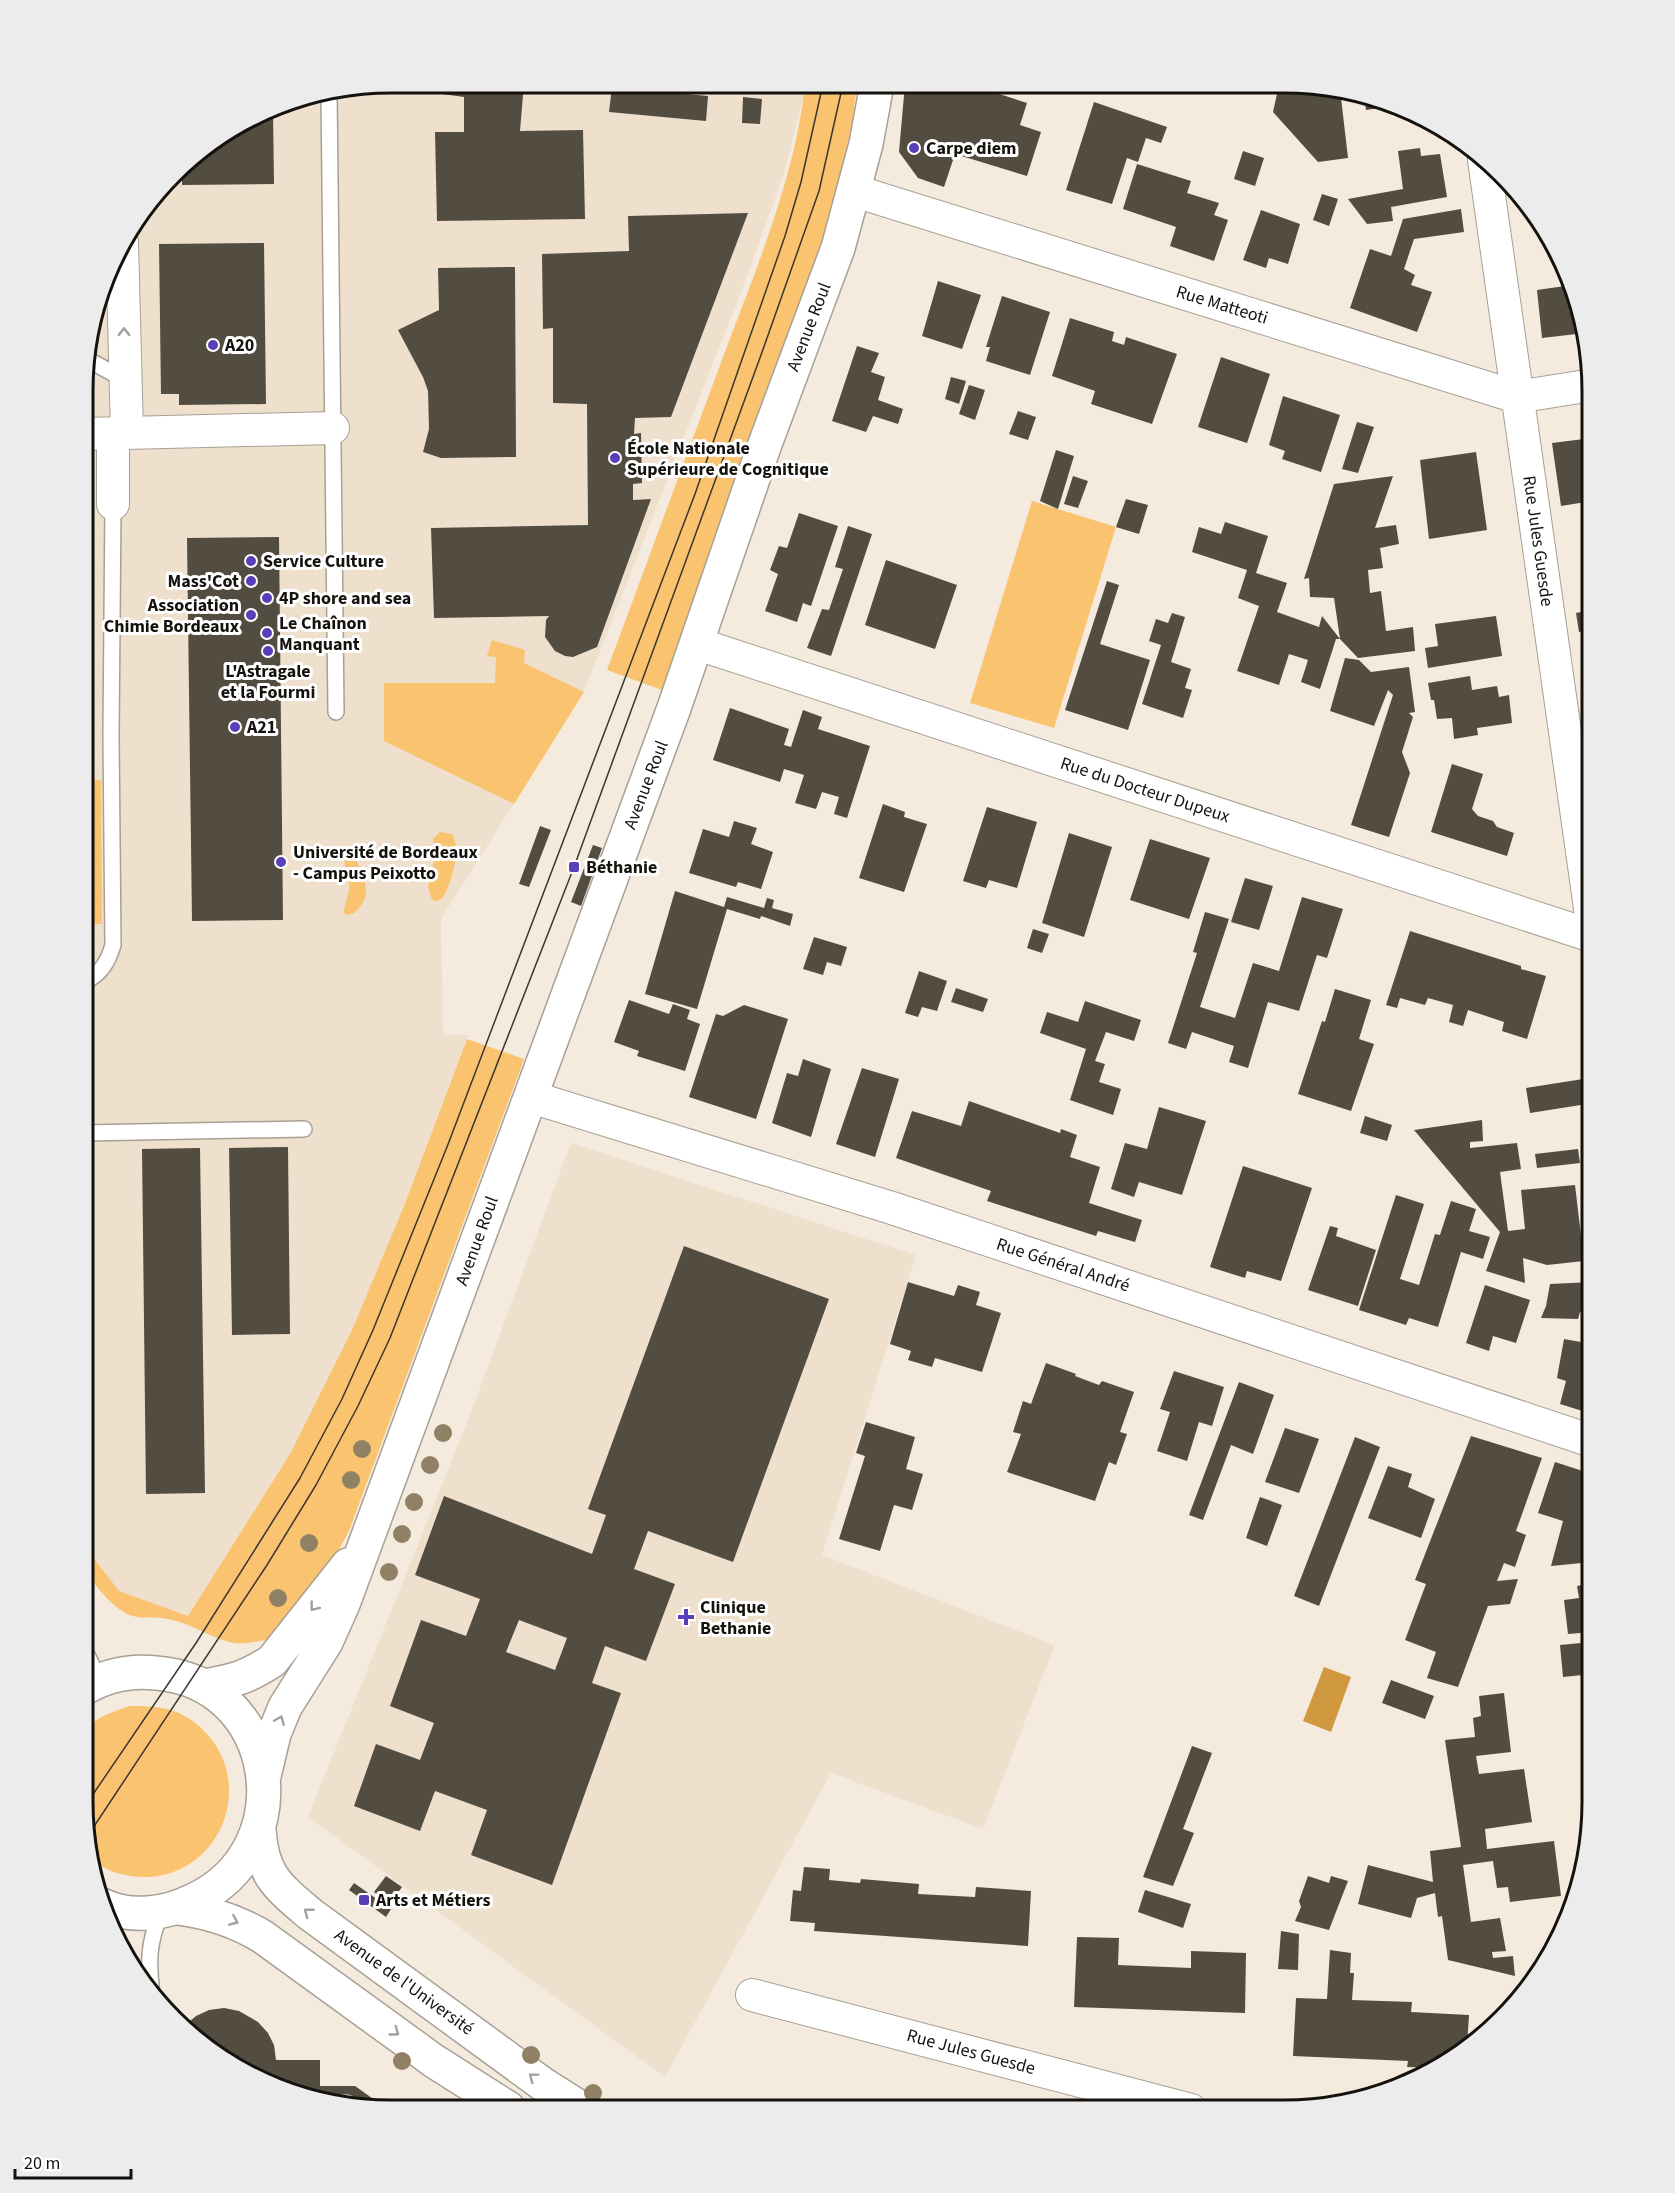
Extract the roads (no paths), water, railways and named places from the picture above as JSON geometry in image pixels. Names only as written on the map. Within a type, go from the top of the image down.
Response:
[{"type":"main road","name":"Avenue Roul","points":[[264,1776],[274,1734],[285,1707],[326,1642],[343,1604],[698,644],[765,444],[838,248],[855,191],[875,93]]},
{"type":"main road","name":"Avenue Roul","points":[[203,1686],[238,1680],[272,1661],[364,1545]]},
{"type":"main road","points":[[93,1683],[136,1671],[173,1674],[203,1686],[233,1709],[254,1740],[264,1776],[264,1803],[259,1830],[241,1864],[220,1885],[213,1891],[169,1910]]},
{"type":"main road","name":"Avenue de l'Université","points":[[259,1830],[260,1850],[266,1869],[277,1885],[291,1898],[544,2085],[568,2100]]},
{"type":"main road","points":[[113,1908],[133,1913],[169,1910],[201,1911],[244,1925],[263,1936],[434,2061],[495,2100]]},
{"type":"street","name":"Rue Jules Guesde","points":[[1487,172],[1582,852]]},
{"type":"street","name":"Rue Matteoti","points":[[855,191],[1517,398],[1582,387]]},
{"type":"street","points":[[113,504],[108,433],[125,380],[122,262]]},
{"type":"street","points":[[108,433],[333,428]]},
{"type":"street","name":"Rue du Docteur Dupeux","points":[[698,644],[1582,933]]},
{"type":"street","name":"Rue Général André","points":[[531,1097],[892,1208],[1582,1438]]},
{"type":"street","name":"Rue Jules Guesde","points":[[752,1995],[1153,2100]]},
{"type":"lane","points":[[329,100],[336,712]]},
{"type":"lane","points":[[95,363],[125,380]]},
{"type":"lane","points":[[93,977],[108,963],[113,945],[111,735],[113,504]]},
{"type":"lane","points":[[93,1133],[304,1129]]},
{"type":"lane","points":[[151,1977],[149,1958],[152,1935],[169,1910]]},
{"type":"tram line","points":[[93,1794],[196,1643],[300,1478],[342,1399],[373,1330],[447,1147],[695,494],[785,236],[801,182],[821,93]]},
{"type":"tram line","points":[[94,1826],[267,1565],[316,1485],[358,1406],[390,1338],[574,867],[761,355],[819,191],[841,93]]},
{"type":"place","name":"Carpe diem","points":[[914,148]]},
{"type":"place","name":"A20","points":[[213,345]]},
{"type":"place","name":"École Nationale Supérieure de Cognitique","points":[[615,458]]},
{"type":"place","name":"Service Culture","points":[[251,561]]},
{"type":"place","name":"Mass'Cot","points":[[251,581]]},
{"type":"place","name":"4P shore and sea","points":[[267,598]]},
{"type":"place","name":"Association Chimie Bordeaux","points":[[251,615]]},
{"type":"place","name":"Le Chaînon Manquant","points":[[267,633]]},
{"type":"place","name":"L'Astragale et la Fourmi","points":[[268,651]]},
{"type":"place","name":"A21","points":[[235,727]]},
{"type":"place","name":"Université de Bordeaux - Campus Peixotto","points":[[281,862]]},
{"type":"place","name":"Béthanie","points":[[574,867]]},
{"type":"place","name":"Clinique Bethanie","points":[[686,1617]]},
{"type":"place","name":"Arts et Métiers","points":[[364,1900]]}]
